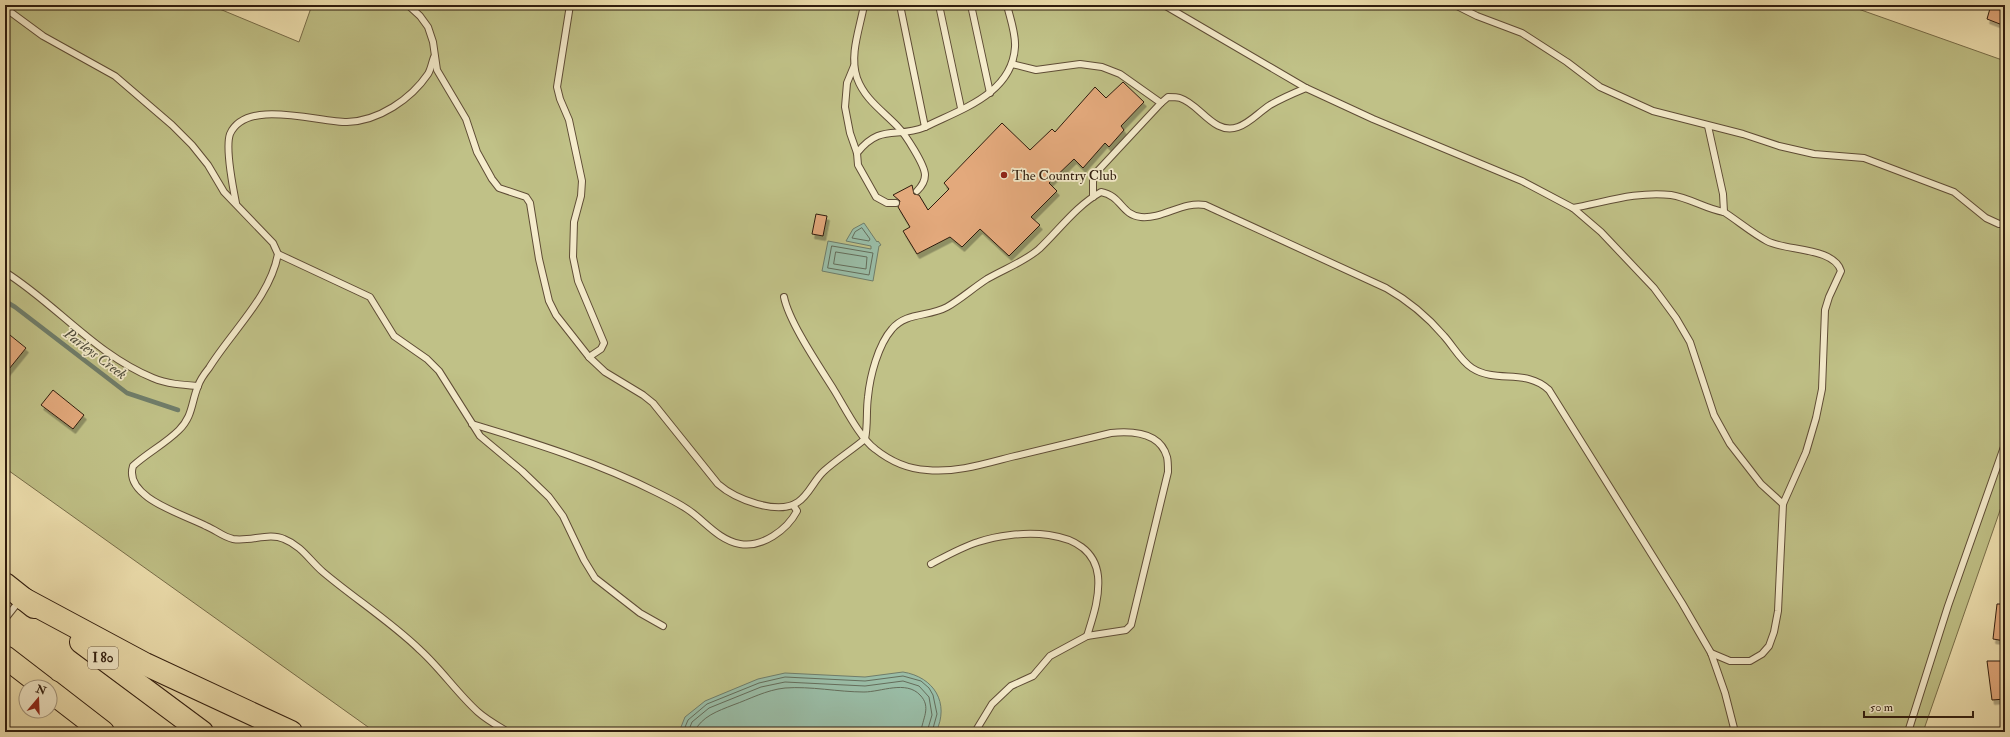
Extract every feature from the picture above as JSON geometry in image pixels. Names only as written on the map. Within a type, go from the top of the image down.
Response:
[{"type":"highway","name":"I 80","points":[[5,584],[202,732]]},
{"type":"highway","points":[[22,598],[145,664],[291,732]]},
{"type":"highway","points":[[5,657],[34,679]]},
{"type":"highway","points":[[58,697],[103,732]]},
{"type":"lane","points":[[408,5],[420,16],[428,27],[433,42],[434,57],[443,81],[466,119],[477,152],[492,179],[499,188],[526,197],[530,203],[539,259],[549,301],[556,315],[589,357],[604,372],[643,395],[653,403],[721,487],[740,498],[758,504],[772,506],[793,505],[800,501],[823,472],[865,439],[868,396],[873,375],[881,349],[892,329],[903,320],[947,307],[987,279],[1026,258],[1038,249],[1077,208],[1092,197],[1101,192],[1110,193],[1117,198],[1127,212],[1142,217],[1154,217],[1191,204],[1205,205],[1386,288],[1405,299],[1426,316],[1472,368],[1496,376],[1529,378],[1541,382],[1549,390],[1682,603],[1711,653],[1725,693],[1735,732]]},
{"type":"lane","points":[[570,5],[558,87],[560,99],[569,120],[582,181],[581,196],[574,222],[573,257],[578,281],[604,343],[601,349],[589,357]]},
{"type":"lane","points":[[864,5],[854,66],[847,83],[845,107],[850,133],[857,153],[858,165],[876,197],[887,203],[896,203]]},
{"type":"lane","points":[[900,5],[925,127]]},
{"type":"lane","points":[[939,5],[961,108]]},
{"type":"lane","points":[[971,5],[990,93]]},
{"type":"lane","points":[[857,153],[864,145],[877,136],[888,132],[902,132],[925,127],[990,93],[1005,79],[1012,64],[1015,41],[1007,5]]},
{"type":"lane","points":[[1164,5],[1306,88],[1373,120],[1522,181],[1573,208],[1601,232],[1654,288],[1676,318],[1690,342],[1714,415],[1730,444],[1762,484],[1783,504]]},
{"type":"lane","points":[[1455,5],[1477,16],[1522,33],[1567,62],[1600,87],[1653,111],[1744,134],[1779,146],[1800,151],[1864,158],[1954,192],[1986,218],[1999,224],[2005,224]]},
{"type":"lane","points":[[5,8],[43,36],[115,76],[192,145],[224,192],[274,243],[278,254],[276,270],[265,290],[219,351],[198,386],[193,408],[187,420],[178,430],[132,466],[132,476],[146,497],[157,504],[207,526],[222,535],[244,540],[274,536],[284,538],[292,543],[303,551],[322,571],[380,615],[420,650],[477,711],[508,732]]},
{"type":"lane","points":[[236,203],[228,148],[230,135],[236,124],[264,114],[290,114],[348,122],[368,118],[389,110],[409,96],[428,73],[434,57]]},
{"type":"lane","points":[[1012,64],[1036,70],[1080,64],[1102,67],[1120,74],[1161,103]]},
{"type":"lane","points":[[854,66],[857,78],[864,92],[902,132],[924,170],[924,181],[917,191]]},
{"type":"lane","points":[[1092,197],[1092,176],[1168,97],[1180,98],[1191,104],[1221,127],[1236,128],[1270,105],[1306,88]]},
{"type":"lane","points":[[1708,126],[1723,194],[1724,212]]},
{"type":"lane","points":[[1573,208],[1623,197],[1657,194],[1683,198],[1724,212],[1767,241],[1777,245],[1817,253],[1836,263],[1841,271],[1829,297],[1825,310],[1822,390],[1816,418],[1806,452],[1783,504],[1778,611],[1774,632],[1769,646],[1762,654],[1750,660],[1730,661],[1711,653]]},
{"type":"lane","points":[[278,254],[370,297],[394,336],[427,359],[439,371],[480,436],[549,496],[563,516],[584,560],[595,578],[640,613],[663,626]]},
{"type":"lane","points":[[5,272],[31,290],[87,336],[135,369],[154,379],[175,384],[198,386]]},
{"type":"lane","points":[[784,297],[788,312],[825,376],[865,439],[874,449],[898,464],[928,471],[976,466],[1111,433],[1128,432],[1144,434],[1159,443],[1167,457],[1168,472],[1131,625],[1126,630],[1086,636],[1050,656],[1032,676],[1011,686],[992,704],[975,732]]},
{"type":"lane","points":[[472,424],[514,437],[619,475],[672,500],[687,509],[721,537],[739,544],[757,543],[779,532],[794,517],[797,511],[793,505]]},
{"type":"lane","points":[[1908,732],[1948,606],[2005,444]]},
{"type":"lane","points":[[931,564],[978,542],[1017,533],[1047,535],[1070,541],[1085,550],[1093,561],[1098,575],[1098,592],[1086,636]]},
{"type":"lane","points":[[5,619],[22,598]]},
{"type":"green space","points":[[5,5],[210,5],[299,42],[312,5],[1847,5],[2005,61],[2005,496],[1923,732],[375,732],[5,468]]},
{"type":"water","points":[[864,223],[877,242],[878,241],[881,245],[879,246],[873,281],[822,271],[828,241],[871,249],[871,246],[846,241],[853,229]]},
{"type":"water","points":[[903,672],[923,679],[936,693],[940,702],[941,711],[940,721],[936,732],[679,732],[685,717],[705,701],[758,679],[785,673],[865,677]]},
{"type":"building","points":[[1991,5],[2005,5],[2005,26],[1987,19]]},
{"type":"building","name":"The Country Club","points":[[1123,82],[1144,102],[1121,126],[1124,130],[1109,147],[1105,143],[1083,168],[1074,159],[1049,183],[1057,191],[1031,217],[1040,225],[1009,256],[980,229],[962,247],[950,237],[917,254],[903,231],[910,227],[898,207],[900,201],[893,195],[912,185],[914,194],[919,195],[928,210],[949,189],[944,183],[1002,123],[1030,150],[1052,129],[1055,132],[1095,87],[1106,98]]},
{"type":"building","points":[[816,214],[827,216],[823,236],[812,234]]},
{"type":"building","points":[[5,331],[26,348],[5,374]]},
{"type":"building","points":[[53,390],[84,415],[73,429],[41,405]]},
{"type":"building","points":[[1997,604],[2005,604],[2005,641],[1993,639]]},
{"type":"building","points":[[1987,661],[2005,661],[2005,699],[1992,700]]},
{"type":"waterway","name":"Parleys Creek","points":[[5,301],[15,307],[127,393],[178,410]]},
{"type":"place","name":"The Country Club","points":[[1004,175]]}]
